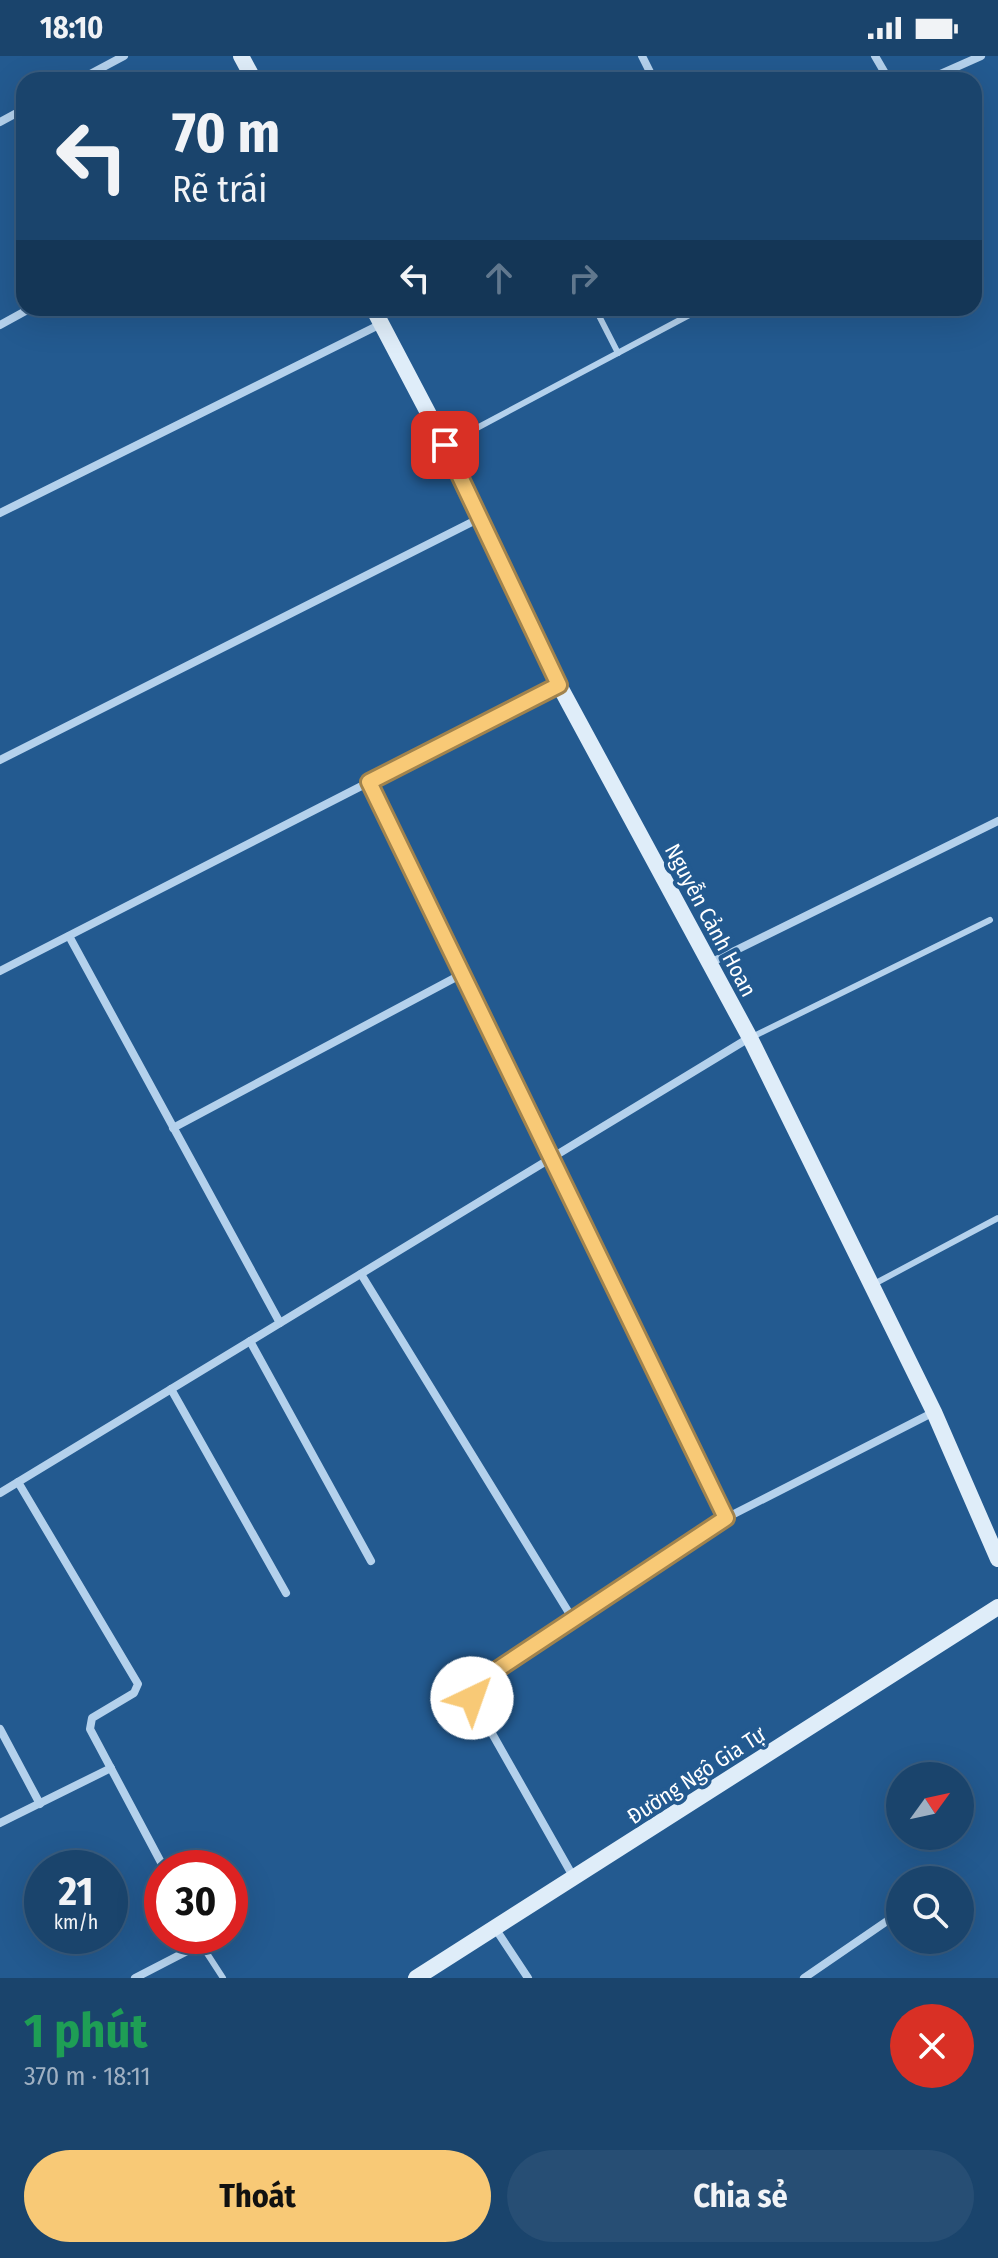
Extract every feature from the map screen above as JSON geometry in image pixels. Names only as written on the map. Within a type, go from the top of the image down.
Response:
[{"type":"street","points":[[94,72],[124,56]]},
{"type":"street","points":[[945,72],[981,56]]},
{"type":"street","name":"Nguyễn Cảnh Hoan","points":[[377,316],[445,445],[559,685],[750,1038],[934,1412],[998,1559]]},
{"type":"street","points":[[0,513],[381,324]]},
{"type":"street","points":[[0,760],[480,518]]},
{"type":"street","points":[[0,971],[559,685]]},
{"type":"street","points":[[369,782],[726,1518]]},
{"type":"street","points":[[710,963],[998,821]]},
{"type":"street","points":[[69,936],[280,1323]]},
{"type":"street","points":[[173,1128],[462,974]]},
{"type":"street","points":[[0,1493],[750,1038]]},
{"type":"street","points":[[361,1274],[574,1621]]},
{"type":"street","points":[[250,1341],[371,1561]]},
{"type":"street","points":[[171,1389],[286,1593]]},
{"type":"street","points":[[574,1878],[471,1691],[726,1518],[934,1412]]},
{"type":"street","points":[[18,1482],[138,1684],[134,1693],[90,1721],[154,1850]]},
{"type":"street","name":"Đường Ngô Gia Tự","points":[[416,1978],[998,1607]]},
{"type":"street","points":[[0,1729],[40,1804]]},
{"type":"street","points":[[0,1823],[111,1768]]},
{"type":"street","points":[[804,1978],[886,1922]]},
{"type":"street","points":[[495,1928],[528,1978]]},
{"type":"street","points":[[135,1978],[174,1954]]},
{"type":"lane","points":[[599,316],[618,353]]},
{"type":"lane","points":[[445,445],[687,316]]},
{"type":"lane","points":[[750,1038],[990,920]]},
{"type":"lane","points":[[870,1286],[998,1218]]},
{"type":"lane","points":[[208,1954],[223,1978]]},
{"type":"route","points":[[445,445],[559,685],[369,782],[726,1518],[474,1685],[472,1698]]}]
